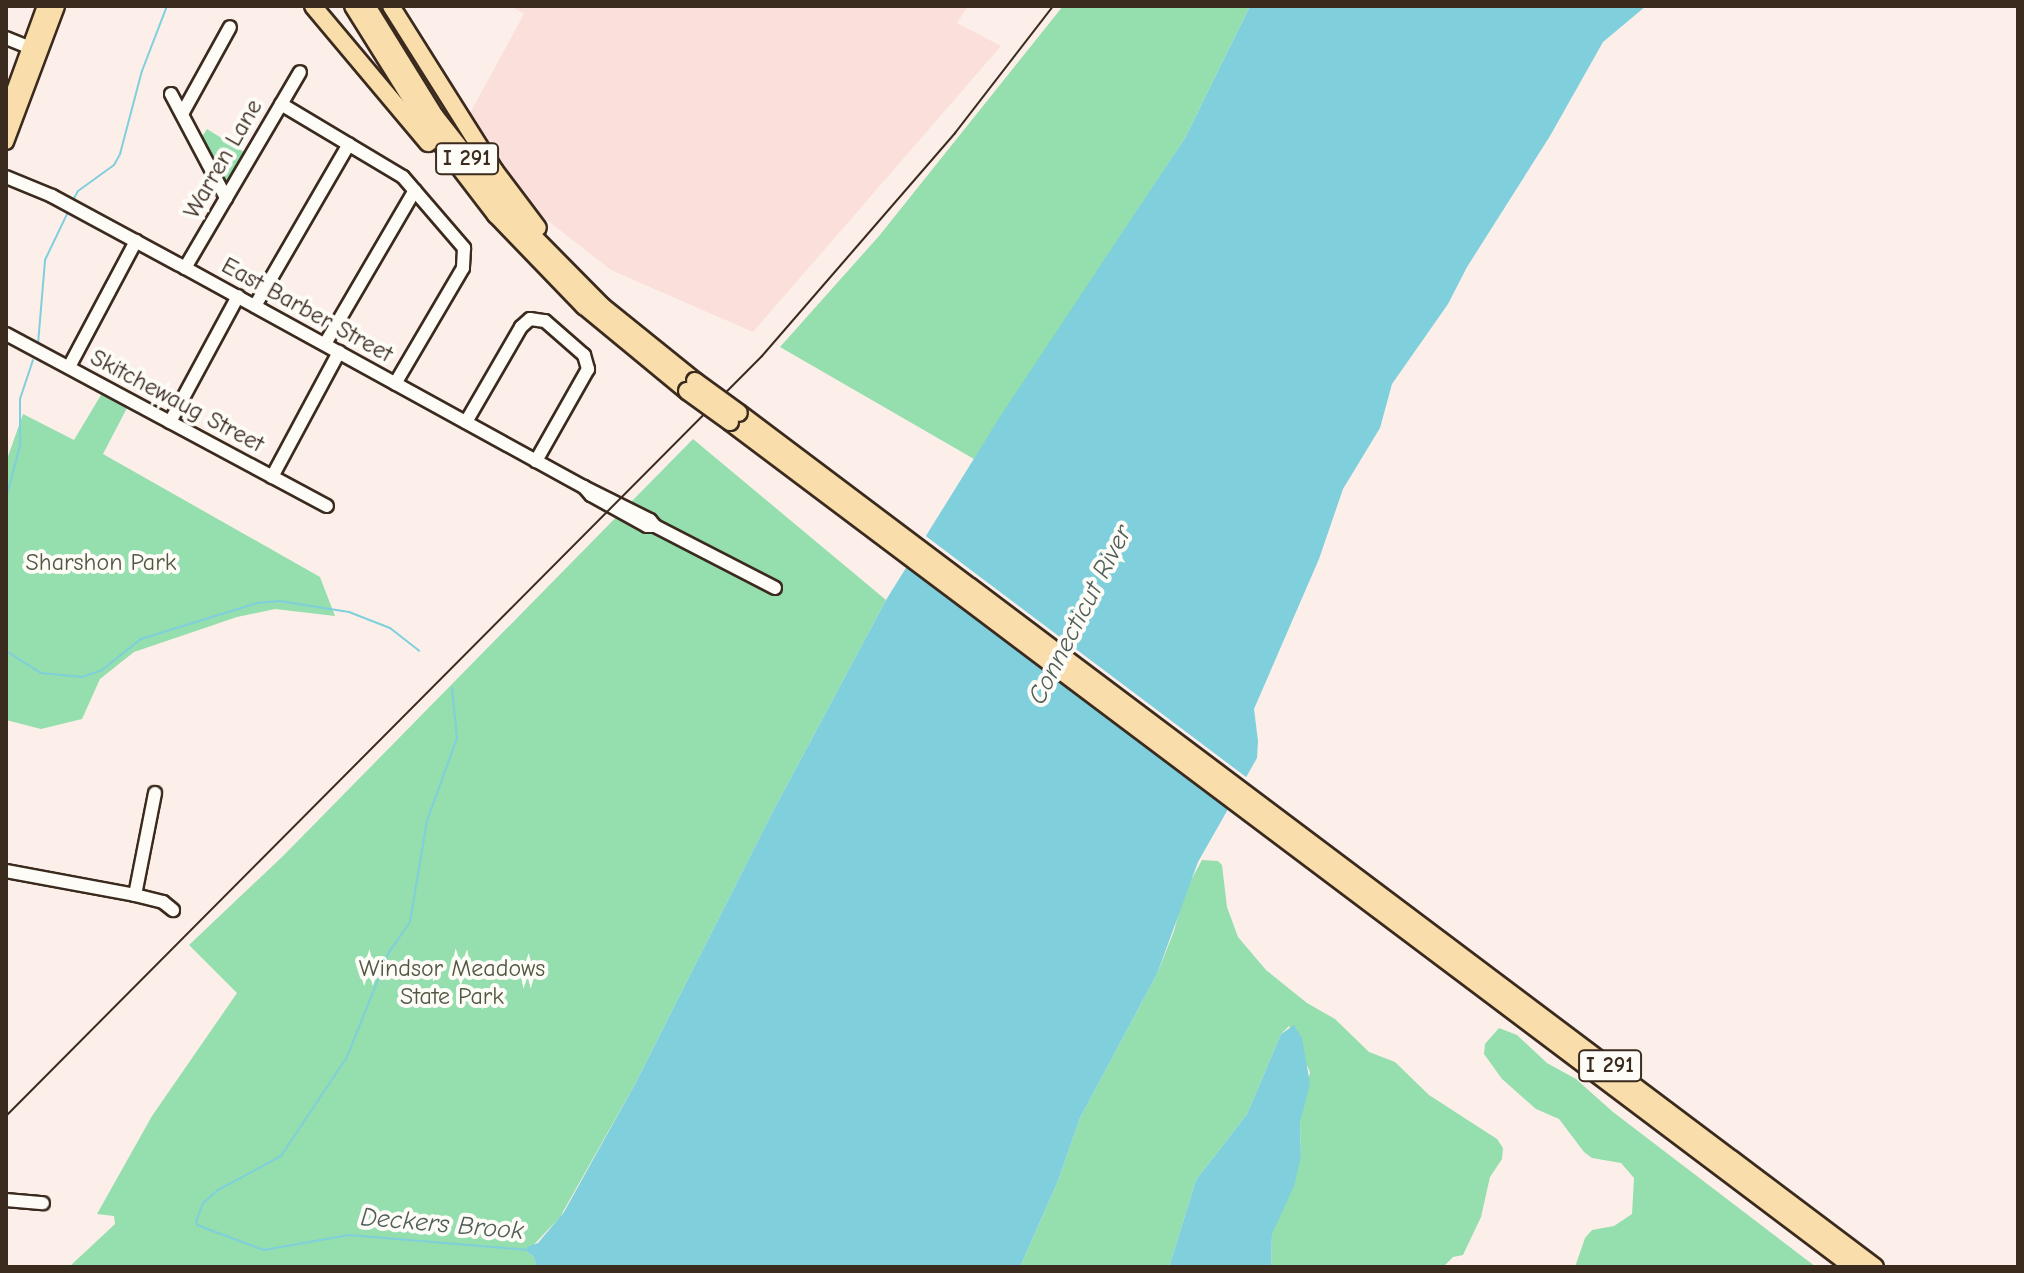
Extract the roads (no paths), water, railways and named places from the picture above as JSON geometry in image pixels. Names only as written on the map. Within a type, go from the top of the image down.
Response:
[{"type":"highway","points":[[313,6],[472,196],[506,226]]},
{"type":"highway","name":"I 291","points":[[353,6],[430,129],[506,226],[602,322],[871,518],[1875,1267]]},
{"type":"highway","name":"I 291","points":[[367,6],[422,96],[515,218],[590,295],[691,386]]},
{"type":"highway","points":[[391,6],[503,182],[590,295]]},
{"type":"highway","name":"I 291","points":[[1341,871],[1853,1267]]},
{"type":"main road","points":[[6,142],[45,6]]},
{"type":"main road","points":[[6,113],[57,6]]},
{"type":"street","points":[[182,114],[230,27]]},
{"type":"street","points":[[6,38],[35,49]]},
{"type":"street","name":"Warren Lane","points":[[185,268],[300,72]]},
{"type":"street","points":[[171,94],[226,198]]},
{"type":"street","points":[[281,104],[403,177],[461,243],[465,254],[463,268],[395,384]]},
{"type":"street","points":[[255,306],[349,144]]},
{"type":"street","name":"East Barber Street","points":[[6,177],[72,207],[238,296],[584,487],[600,500],[649,527],[655,526],[775,588]]},
{"type":"street","points":[[325,344],[415,190]]},
{"type":"street","points":[[69,367],[136,241]]},
{"type":"street","points":[[170,422],[238,296]]},
{"type":"street","points":[[466,422],[521,327],[530,319],[545,321],[587,361],[585,376],[536,461]]},
{"type":"street","name":"Skitchewaug Street","points":[[6,334],[327,506]]},
{"type":"street","points":[[272,477],[339,352]]},
{"type":"street","points":[[135,895],[155,793]]},
{"type":"street","points":[[6,871],[135,895],[163,902],[173,910]]},
{"type":"street","points":[[6,1200],[43,1203]]},
{"type":"water","name":"Connecticut River","points":[[1250,6],[1646,6],[1603,42],[1550,136],[1467,267],[1448,304],[1392,384],[1380,428],[1343,489],[1319,559],[1254,709],[1257,758],[1198,862],[1157,974],[1080,1118],[1058,1181],[1020,1267],[537,1267],[527,1247],[538,1243],[564,1212],[635,1084],[772,813],[886,600],[1003,412],[1185,138]]},
{"type":"water","points":[[1294,1025],[1302,1038],[1310,1083],[1300,1123],[1301,1156],[1294,1186],[1272,1234],[1271,1267],[1169,1267],[1196,1180],[1247,1114],[1281,1034]]},
{"type":"waterway","name":"Deckers Brook","points":[[73,200],[78,191],[114,165],[120,154],[142,71],[167,6]]},
{"type":"waterway","name":"Deckers Brook","points":[[38,344],[45,260],[69,210]]},
{"type":"waterway","name":"Deckers Brook","points":[[6,499],[20,445],[20,399],[33,360]]},
{"type":"waterway","name":"Deckers Brook","points":[[6,651],[41,673],[82,677],[102,670],[141,639],[257,603],[279,601],[349,612],[390,628],[419,651]]},
{"type":"waterway","name":"Deckers Brook","points":[[452,688],[457,738],[427,821],[410,922],[389,952],[347,1057],[281,1156],[218,1190],[203,1203],[196,1221],[197,1225],[264,1250],[349,1235],[528,1250]]},
{"type":"railway","points":[[6,1116],[762,356],[955,133],[1053,6]]},
{"type":"park label","name":"Sharshon Park","points":[[101,563]]},
{"type":"park label","name":"Windsor Meadows State Park","points":[[452,983]]}]
